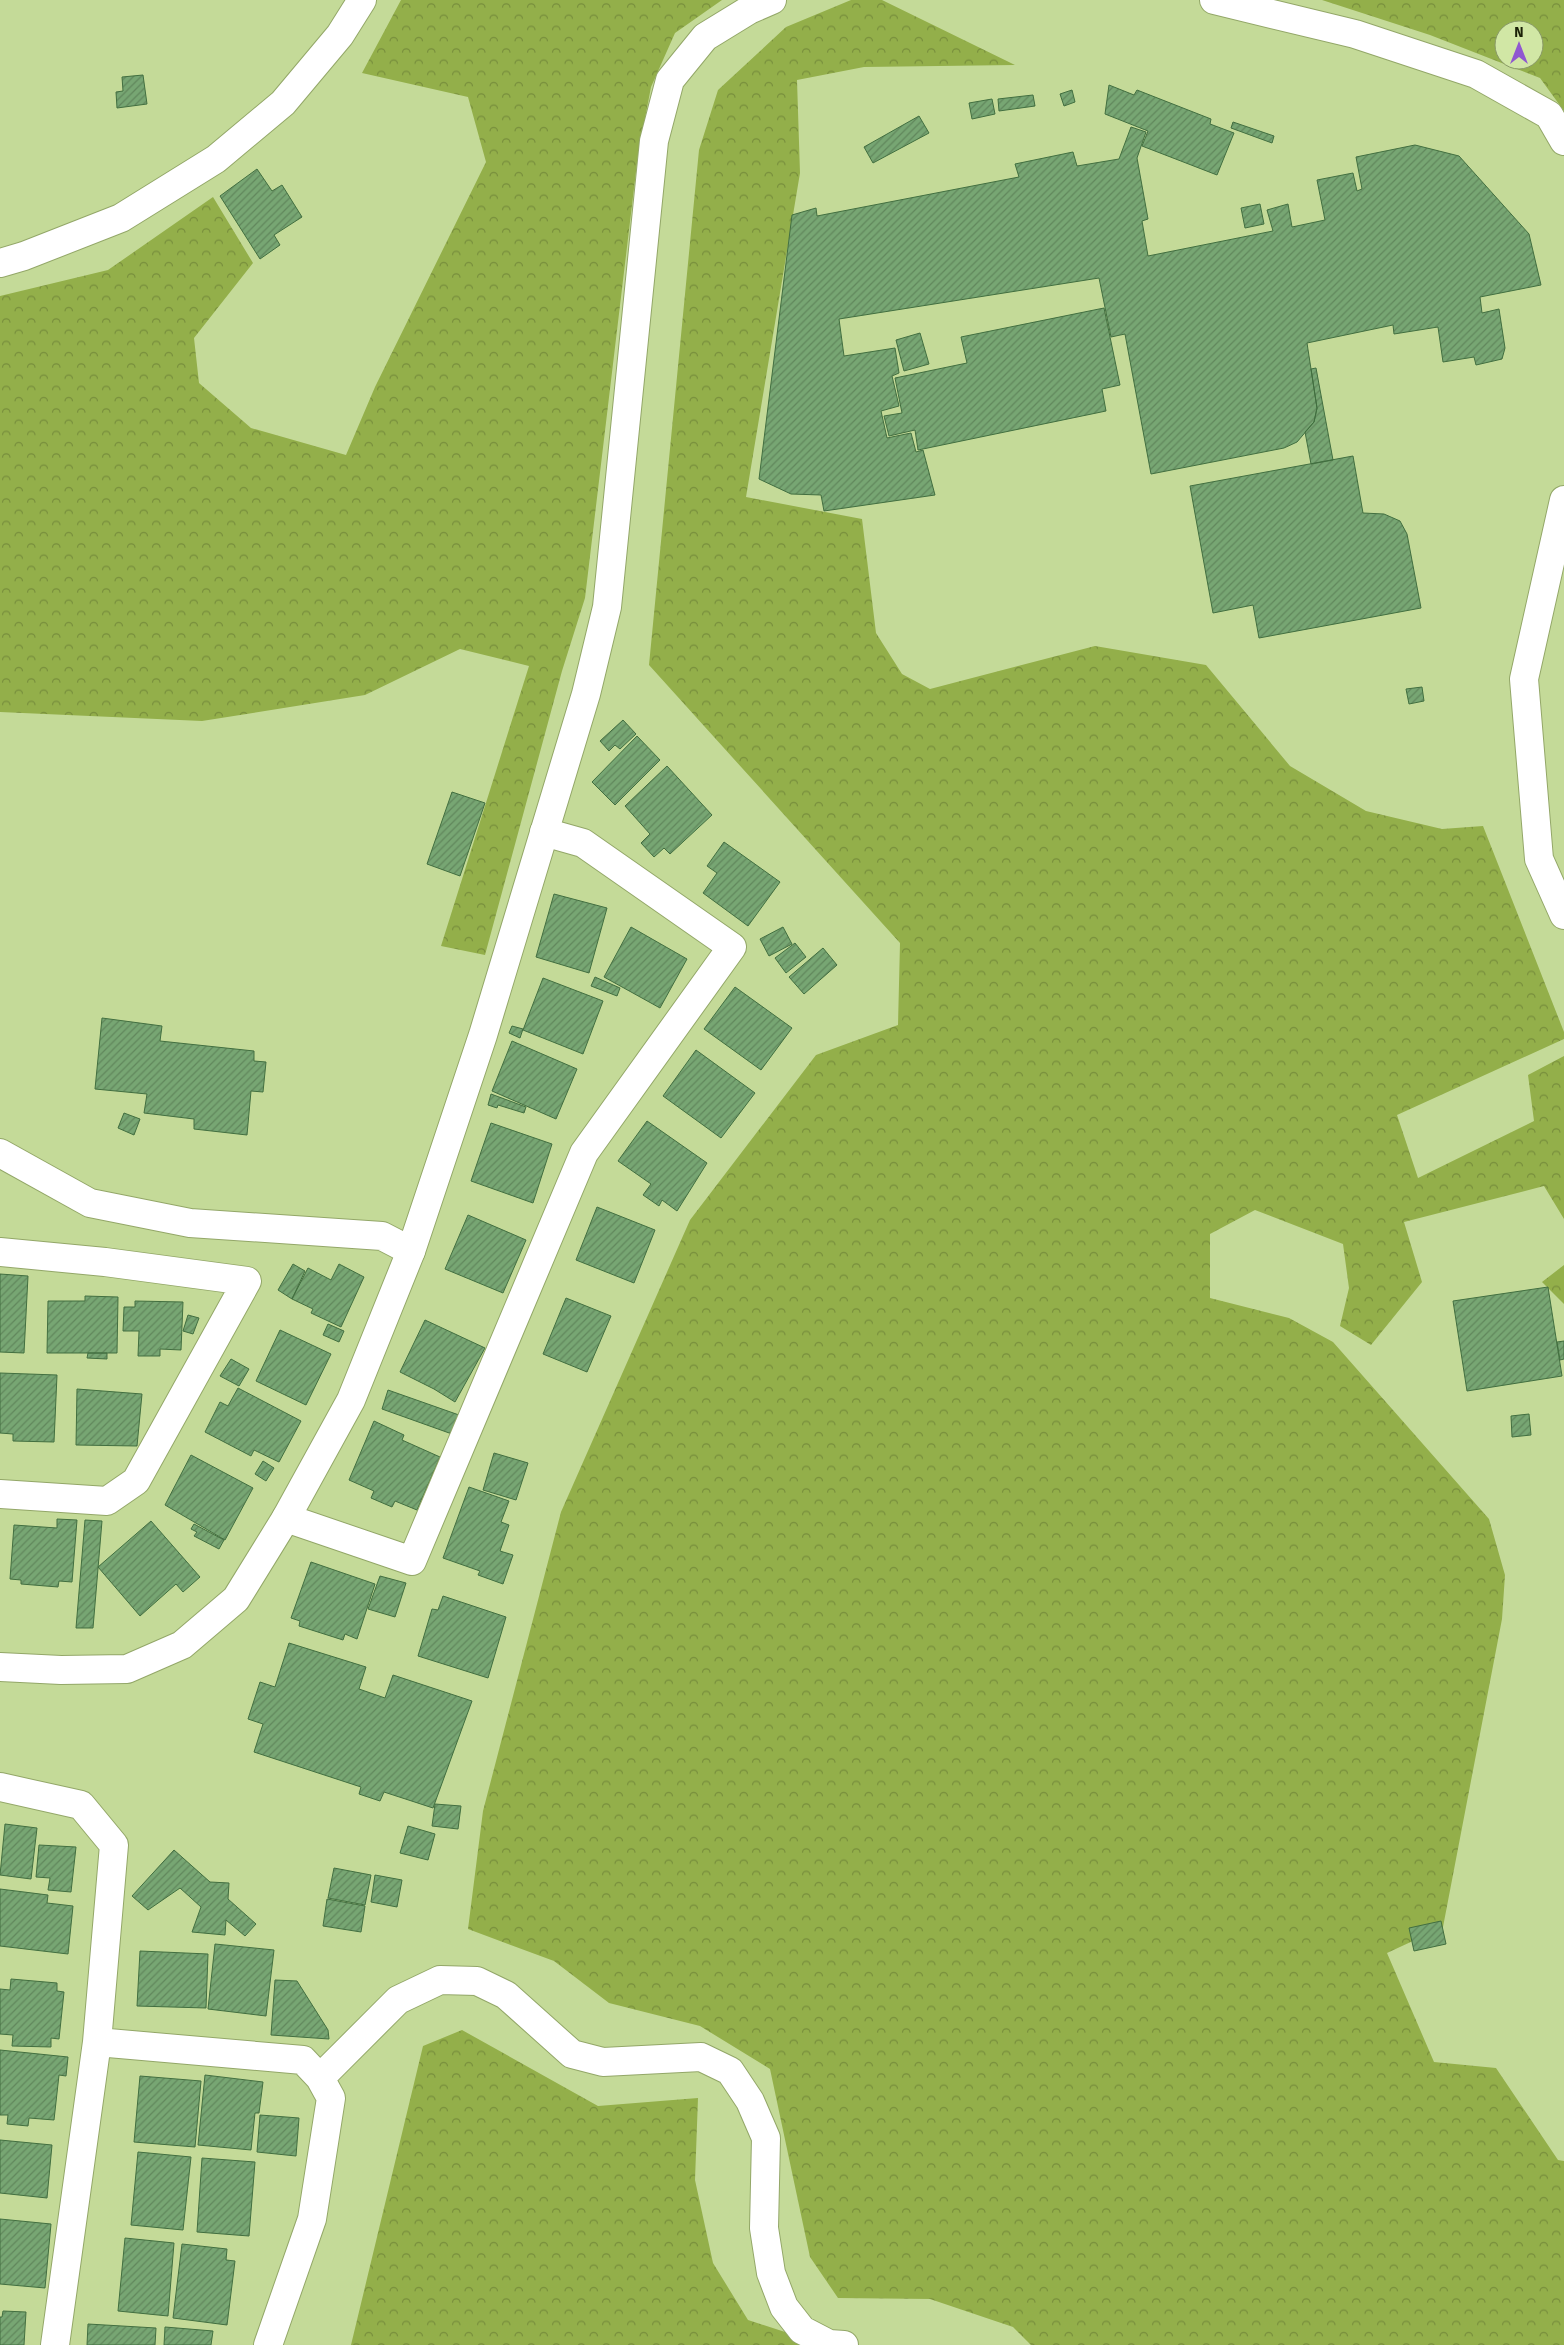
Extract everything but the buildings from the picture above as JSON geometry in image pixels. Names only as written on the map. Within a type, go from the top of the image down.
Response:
[{"type":"street","points":[[0,263],[24,256],[121,218],[216,159],[283,103],[340,35],[362,0]]},
{"type":"street","points":[[0,1667],[61,1670],[126,1669],[182,1645],[236,1599],[286,1518],[351,1400],[411,1251],[483,1035],[586,694],[607,607],[654,142],[670,80],[705,37],[749,10],[772,0]]},
{"type":"street","points":[[1214,0],[1355,34],[1476,74],[1549,115],[1564,141]]},
{"type":"street","points":[[1564,500],[1524,679],[1538,859],[1564,915]]},
{"type":"street","points":[[286,1518],[412,1561],[584,1153],[732,947],[583,843],[544,832]]},
{"type":"street","points":[[0,1153],[90,1203],[190,1223],[382,1236],[411,1251]]},
{"type":"street","points":[[0,1252],[105,1262],[247,1281],[136,1481],[106,1501],[0,1494]]},
{"type":"street","points":[[0,1787],[81,1805],[114,1844],[97,2042],[55,2345]]},
{"type":"street","points":[[320,2078],[398,2000],[440,1980],[477,1981],[506,1995],[572,2054],[603,2062],[701,2057],[730,2071],[750,2101],[766,2138],[764,2228],[771,2273],[784,2307],[802,2330],[829,2344],[844,2345]]},
{"type":"street","points":[[97,2042],[303,2060],[320,2078],[331,2098],[312,2219],[268,2345]]},
{"type":"green space","points":[[401,0],[722,0],[675,33],[651,87],[638,155],[585,598],[562,671],[485,955],[441,946],[529,666],[460,649],[365,695],[202,721],[0,712],[0,296],[108,270],[213,197],[253,263],[194,338],[199,383],[251,428],[346,455],[375,387],[486,162],[468,97],[362,73]]},
{"type":"green space","points":[[851,0],[882,0],[1015,65],[864,67],[797,80],[800,173],[746,497],[862,519],[876,633],[902,674],[930,689],[1095,646],[1206,665],[1290,766],[1366,811],[1442,829],[1483,826],[1564,1032],[1564,1039],[1397,1115],[1418,1178],[1534,1121],[1528,1075],[1564,1056],[1564,1219],[1544,1186],[1404,1222],[1422,1282],[1371,1345],[1340,1326],[1349,1288],[1343,1244],[1255,1210],[1210,1234],[1210,1298],[1289,1318],[1333,1342],[1489,1519],[1505,1575],[1502,1619],[1443,1927],[1387,1953],[1434,2062],[1496,2068],[1558,2160],[1564,2161],[1564,2345],[1031,2345],[1013,2327],[930,2299],[838,2298],[810,2257],[770,2069],[700,2026],[609,2003],[554,1961],[468,1929],[483,1811],[561,1512],[690,1220],[816,1055],[898,1025],[900,943],[649,665],[699,150],[718,90],[786,27]]},
{"type":"green space","points":[[1322,0],[1564,0],[1564,111],[1540,78],[1520,70],[1544,70],[1544,20],[1494,20],[1494,60],[1430,35]]},
{"type":"green space","points":[[1564,1265],[1564,1304],[1542,1282]]},
{"type":"green space","points":[[462,2030],[598,2106],[698,2098],[695,2180],[713,2263],[748,2320],[825,2345],[351,2345],[423,2046]]}]
